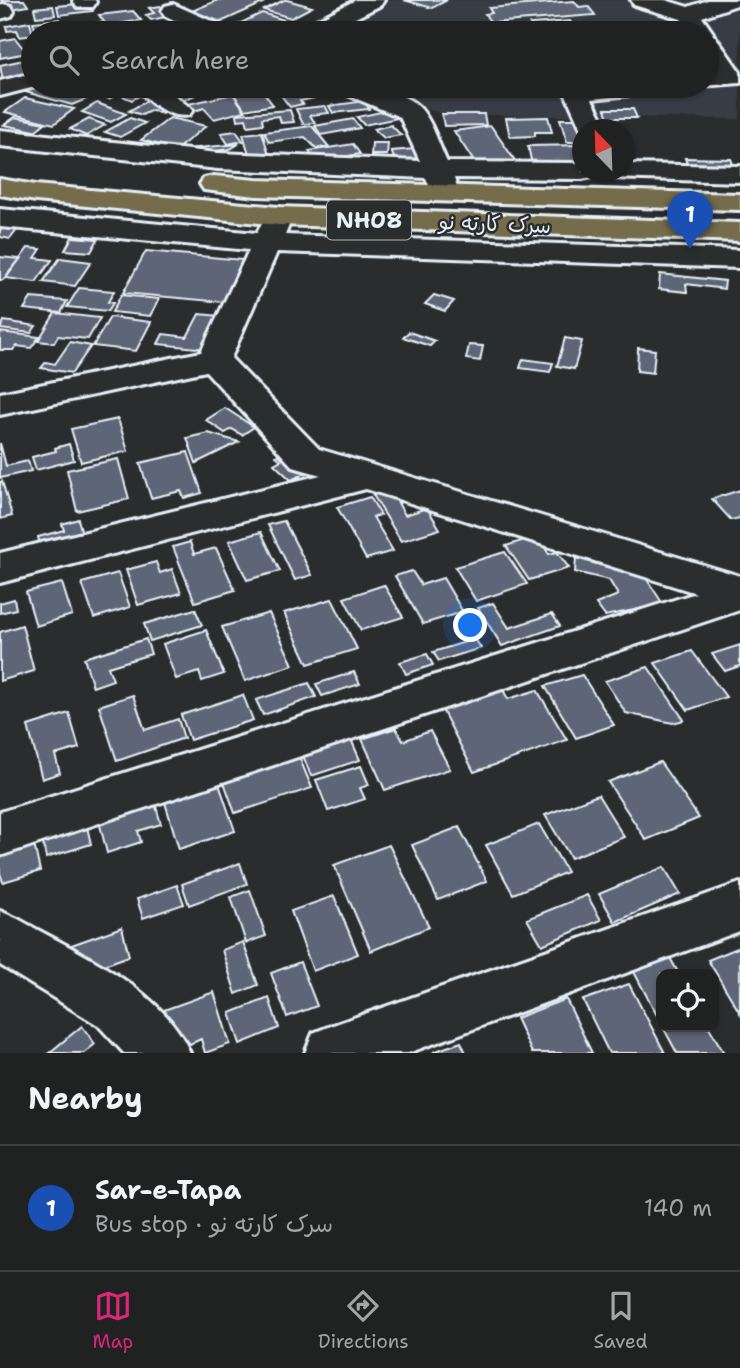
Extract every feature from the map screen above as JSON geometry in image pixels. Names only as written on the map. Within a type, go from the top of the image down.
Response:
[{"type":"highway","name":"سرک کارته نو","points":[[0,161],[58,170],[256,188],[441,181],[618,200],[740,202]]},
{"type":"highway","points":[[37,193],[58,170]]},
{"type":"highway","name":"سرک کارته نو","points":[[0,187],[273,230],[740,232]]},
{"type":"street","points":[[194,21],[173,11],[197,0]]},
{"type":"street","points":[[332,21],[373,0]]},
{"type":"street","points":[[646,1],[689,14],[729,0]]},
{"type":"street","points":[[689,14],[694,21]]},
{"type":"street","points":[[719,59],[732,78],[719,79]]},
{"type":"street","points":[[0,89],[21,83]]},
{"type":"street","points":[[164,98],[180,110]]},
{"type":"street","points":[[379,98],[411,113],[441,181]]},
{"type":"street","points":[[579,98],[589,119]]},
{"type":"street","points":[[0,138],[66,148],[441,181],[572,172]]},
{"type":"street","points":[[635,172],[740,174]]},
{"type":"street","points":[[614,182],[618,200]]},
{"type":"street","points":[[0,218],[273,230],[740,259]]},
{"type":"street","points":[[214,359],[273,230]]},
{"type":"street","points":[[0,404],[214,359]]},
{"type":"street","points":[[214,359],[306,458],[740,593]]},
{"type":"street","points":[[0,568],[365,477]]},
{"type":"street","points":[[0,835],[740,593]]},
{"type":"street","points":[[333,1053],[740,908]]},
{"type":"street","points":[[0,936],[117,1006],[162,1053]]},
{"type":"shaded area","points":[[379,0],[740,0],[740,119],[442,114],[397,98],[719,98],[719,21],[340,21]]},
{"type":"building","points":[[1,0],[24,0],[28,6],[6,10]]},
{"type":"building","points":[[218,0],[254,0],[263,3],[223,21],[192,11]]},
{"type":"building","points":[[284,0],[312,7],[291,18],[264,10]]},
{"type":"building","points":[[404,0],[447,0],[432,8]]},
{"type":"building","points":[[574,1],[579,7],[588,6],[595,15],[490,21],[485,14],[492,13],[489,8]]},
{"type":"building","points":[[90,3],[93,11],[59,15],[57,6]]},
{"type":"building","points":[[53,6],[55,15],[36,17],[34,8]]},
{"type":"building","points":[[160,6],[171,16],[151,20],[146,15],[154,13],[149,8]]},
{"type":"building","points":[[133,11],[141,20],[103,21],[99,15]]},
{"type":"building","points":[[262,13],[287,21],[245,21]]},
{"type":"building","points":[[21,24],[21,37],[17,30],[7,31],[6,26]]},
{"type":"building","points":[[15,38],[21,46],[21,54],[0,58],[0,41]]},
{"type":"building","points":[[21,61],[21,78],[3,82],[0,65]]},
{"type":"building","points":[[25,98],[74,109],[54,124],[5,112]]},
{"type":"building","points":[[47,98],[89,98],[72,105]]},
{"type":"building","points":[[215,98],[236,98],[245,111],[214,119],[204,108],[194,111],[188,104]]},
{"type":"building","points":[[237,98],[268,98],[273,105],[245,110]]},
{"type":"building","points":[[283,98],[314,98],[300,101],[303,104],[290,107]]},
{"type":"building","points":[[150,99],[170,109],[162,114],[152,110],[142,115],[129,111]]},
{"type":"building","points":[[365,101],[369,109],[333,113],[329,106]]},
{"type":"building","points":[[97,103],[126,114],[111,122],[82,112]]},
{"type":"building","points":[[325,106],[329,113],[310,115],[315,123],[303,124],[296,109]]},
{"type":"building","points":[[605,109],[633,109],[637,118],[608,118]]},
{"type":"building","points":[[290,110],[294,122],[281,123],[279,116],[262,118],[263,124],[248,126],[246,119],[238,120],[237,114]]},
{"type":"building","points":[[390,110],[398,118],[364,125],[357,117]]},
{"type":"building","points":[[442,114],[484,114],[486,125],[444,126]]},
{"type":"building","points":[[15,117],[45,123],[35,131],[4,125]]},
{"type":"building","points":[[548,117],[552,132],[510,137],[506,118]]},
{"type":"building","points":[[130,118],[145,123],[120,137],[105,132]]},
{"type":"building","points":[[170,118],[206,126],[177,149],[141,140]]},
{"type":"building","points":[[89,119],[105,125],[86,136],[70,129]]},
{"type":"building","points":[[353,119],[360,128],[321,135],[315,126]]},
{"type":"building","points":[[560,119],[572,119],[572,142],[567,142]]},
{"type":"building","points":[[391,125],[401,135],[384,138],[374,129]]},
{"type":"building","points":[[312,126],[329,147],[316,148],[305,137],[269,142],[264,132]]},
{"type":"building","points":[[491,126],[516,162],[478,168],[454,131]]},
{"type":"building","points":[[236,131],[243,141],[228,144],[221,133]]},
{"type":"building","points":[[262,132],[270,158],[251,161],[243,134]]},
{"type":"building","points":[[372,143],[388,143],[387,155],[371,155]]},
{"type":"building","points":[[239,144],[230,149],[188,154],[188,149]]},
{"type":"building","points":[[353,144],[360,154],[315,161],[309,151]]},
{"type":"building","points":[[572,145],[572,165],[532,165],[528,146]]},
{"type":"building","points":[[416,149],[419,158],[395,160],[391,151]]},
{"type":"building","points":[[685,158],[731,159],[734,167],[688,167]]},
{"type":"building","points":[[0,228],[17,230],[10,239],[0,237]]},
{"type":"building","points":[[72,237],[98,239],[91,252],[65,250]]},
{"type":"building","points":[[28,248],[41,249],[35,258],[52,260],[36,282],[6,278]]},
{"type":"building","points":[[146,251],[243,260],[223,302],[123,293]]},
{"type":"building","points":[[0,257],[20,259],[3,280],[0,280]]},
{"type":"building","points":[[60,258],[91,262],[75,286],[43,282]]},
{"type":"building","points":[[660,274],[725,281],[724,289],[686,284],[687,292],[659,289]]},
{"type":"building","points":[[79,288],[114,291],[108,302],[113,303],[108,311],[67,307]]},
{"type":"building","points":[[121,295],[159,299],[150,316],[112,312]]},
{"type":"building","points":[[434,295],[454,301],[445,311],[425,304]]},
{"type":"building","points":[[31,298],[67,301],[61,313],[24,309]]},
{"type":"building","points":[[55,313],[100,318],[88,339],[58,336],[54,343],[38,341]]},
{"type":"building","points":[[199,314],[221,316],[206,349],[158,344],[163,334],[187,337]]},
{"type":"building","points":[[110,317],[151,322],[136,351],[93,346]]},
{"type":"building","points":[[4,321],[36,326],[31,333],[0,329]]},
{"type":"building","points":[[0,332],[39,337],[31,348],[17,346],[14,350],[0,350]]},
{"type":"building","points":[[409,332],[435,341],[430,346],[403,337]]},
{"type":"building","points":[[565,338],[582,341],[574,369],[557,366]]},
{"type":"building","points":[[70,342],[91,346],[72,373],[41,368],[46,362],[55,364]]},
{"type":"building","points":[[469,345],[483,346],[480,361],[466,359]]},
{"type":"building","points":[[638,348],[655,350],[653,373],[637,371]]},
{"type":"building","points":[[523,359],[553,363],[550,372],[520,368]]},
{"type":"building","points":[[225,408],[254,427],[242,435],[232,429],[225,433],[206,420]]},
{"type":"building","points":[[118,419],[128,451],[81,462],[71,429]]},
{"type":"building","points":[[208,433],[239,442],[196,463],[187,438]]},
{"type":"building","points":[[0,443],[6,466],[28,461],[31,471],[0,478]]},
{"type":"building","points":[[69,444],[74,460],[36,470],[32,457],[56,451],[55,448]]},
{"type":"building","points":[[188,452],[202,493],[184,498],[181,491],[151,498],[140,463]]},
{"type":"building","points":[[283,452],[306,473],[291,480],[274,464],[281,460],[276,456]]},
{"type":"building","points":[[118,459],[129,499],[77,511],[67,470]]},
{"type":"building","points":[[2,481],[12,516],[0,519],[0,482]]},
{"type":"building","points":[[740,490],[740,518],[731,520],[712,499]]},
{"type":"building","points":[[386,492],[408,501],[398,503],[405,515],[427,508],[440,529],[401,541],[373,495]]},
{"type":"building","points":[[370,497],[381,515],[373,517],[393,551],[366,559],[337,507]]},
{"type":"building","points":[[78,519],[82,533],[40,544],[38,537],[64,530],[62,524]]},
{"type":"building","points":[[284,521],[312,575],[295,580],[268,525]]},
{"type":"building","points":[[261,532],[280,571],[247,580],[229,541]]},
{"type":"building","points":[[537,536],[549,554],[557,552],[569,568],[529,580],[506,546]]},
{"type":"building","points":[[190,542],[194,554],[216,548],[235,590],[195,602],[173,547]]},
{"type":"building","points":[[505,552],[527,584],[476,601],[455,567]]},
{"type":"building","points":[[576,558],[646,578],[663,604],[605,616],[596,604],[618,595],[609,580],[575,572]]},
{"type":"building","points":[[156,562],[160,573],[172,569],[181,593],[138,605],[126,570]]},
{"type":"building","points":[[412,571],[421,585],[443,578],[463,612],[423,624],[395,576]]},
{"type":"building","points":[[118,573],[130,607],[94,618],[82,583]]},
{"type":"building","points":[[62,583],[72,615],[36,626],[26,592]]},
{"type":"building","points":[[384,585],[403,617],[361,630],[344,598]]},
{"type":"building","points":[[14,599],[16,609],[0,613],[0,603]]},
{"type":"building","points":[[332,599],[357,649],[308,664],[284,613]]},
{"type":"building","points":[[493,603],[509,628],[552,614],[560,626],[502,646],[478,608]]},
{"type":"building","points":[[195,609],[202,625],[150,641],[144,624]]},
{"type":"building","points":[[269,613],[293,665],[245,681],[222,627]]},
{"type":"building","points":[[22,625],[34,671],[0,681],[0,632]]},
{"type":"building","points":[[206,630],[224,674],[202,681],[199,672],[176,679],[163,644]]},
{"type":"building","points":[[146,639],[151,654],[108,667],[113,680],[93,687],[84,658]]},
{"type":"building","points":[[475,639],[481,648],[439,661],[433,652]]},
{"type":"building","points":[[740,645],[740,666],[725,671],[712,654]]},
{"type":"building","points":[[692,651],[726,697],[688,710],[655,663]]},
{"type":"building","points":[[427,654],[433,665],[406,674],[400,662]]},
{"type":"building","points":[[648,667],[684,720],[673,723],[626,713],[605,681]]},
{"type":"building","points":[[354,672],[360,684],[322,696],[316,684]]},
{"type":"building","points":[[582,675],[614,725],[576,738],[545,686]]},
{"type":"building","points":[[309,683],[316,697],[263,715],[256,700]]},
{"type":"building","points":[[501,686],[508,699],[537,690],[567,740],[474,772],[438,702]]},
{"type":"building","points":[[133,695],[145,730],[178,719],[184,738],[117,761],[99,706]]},
{"type":"building","points":[[243,695],[253,720],[190,740],[181,715]]},
{"type":"building","points":[[69,713],[79,748],[55,755],[60,773],[42,779],[28,726]]},
{"type":"building","points":[[396,728],[403,741],[430,731],[450,769],[385,790],[362,739]]},
{"type":"building","points":[[347,730],[360,760],[311,776],[299,745]]},
{"type":"building","points":[[295,747],[312,788],[235,813],[220,771]]},
{"type":"building","points":[[660,762],[699,818],[646,840],[608,782]]},
{"type":"building","points":[[361,766],[369,785],[360,788],[365,799],[328,811],[316,780]]},
{"type":"building","points":[[215,772],[235,831],[179,849],[161,789]]},
{"type":"building","points":[[598,795],[624,837],[571,858],[545,815]]},
{"type":"building","points":[[155,803],[161,824],[138,831],[141,842],[107,853],[99,821]]},
{"type":"building","points":[[83,810],[91,844],[46,858],[39,824]]},
{"type":"building","points":[[539,824],[567,872],[513,894],[486,845]]},
{"type":"building","points":[[459,827],[487,881],[438,900],[412,845]]},
{"type":"building","points":[[31,831],[40,871],[3,882],[0,873],[0,841]]},
{"type":"building","points":[[389,845],[429,927],[371,951],[334,865]]},
{"type":"building","points":[[240,863],[247,884],[189,905],[182,884]]},
{"type":"building","points":[[664,867],[680,894],[615,922],[599,894]]},
{"type":"building","points":[[177,885],[184,904],[143,918],[137,899]]},
{"type":"building","points":[[250,890],[266,936],[246,943],[231,897]]},
{"type":"building","points":[[587,895],[601,920],[542,945],[527,919]]},
{"type":"building","points":[[334,896],[358,954],[313,971],[291,911]]},
{"type":"building","points":[[122,927],[129,956],[73,976],[66,947]]},
{"type":"building","points":[[243,942],[258,985],[236,994],[222,950]]},
{"type":"building","points":[[740,947],[740,1013],[719,978],[719,969],[713,969],[708,960]]},
{"type":"building","points":[[669,956],[676,969],[656,969],[656,1014],[633,970]]},
{"type":"building","points":[[300,962],[317,1006],[287,1017],[271,973]]},
{"type":"building","points":[[629,984],[665,1053],[609,1053],[583,1000]]},
{"type":"building","points":[[214,992],[230,1044],[205,1053],[201,1039],[190,1044],[164,1010]]},
{"type":"building","points":[[269,998],[279,1028],[240,1044],[230,1013]]},
{"type":"building","points":[[566,999],[592,1053],[532,1053],[516,1018]]},
{"type":"building","points":[[82,1026],[95,1044],[84,1053],[49,1053]]},
{"type":"building","points":[[666,1032],[712,1032],[724,1053],[677,1053]]},
{"type":"building","points":[[461,1042],[466,1053],[433,1052]]},
{"type":"place","name":"Sar-e-Tapa","points":[[690,249]]}]
